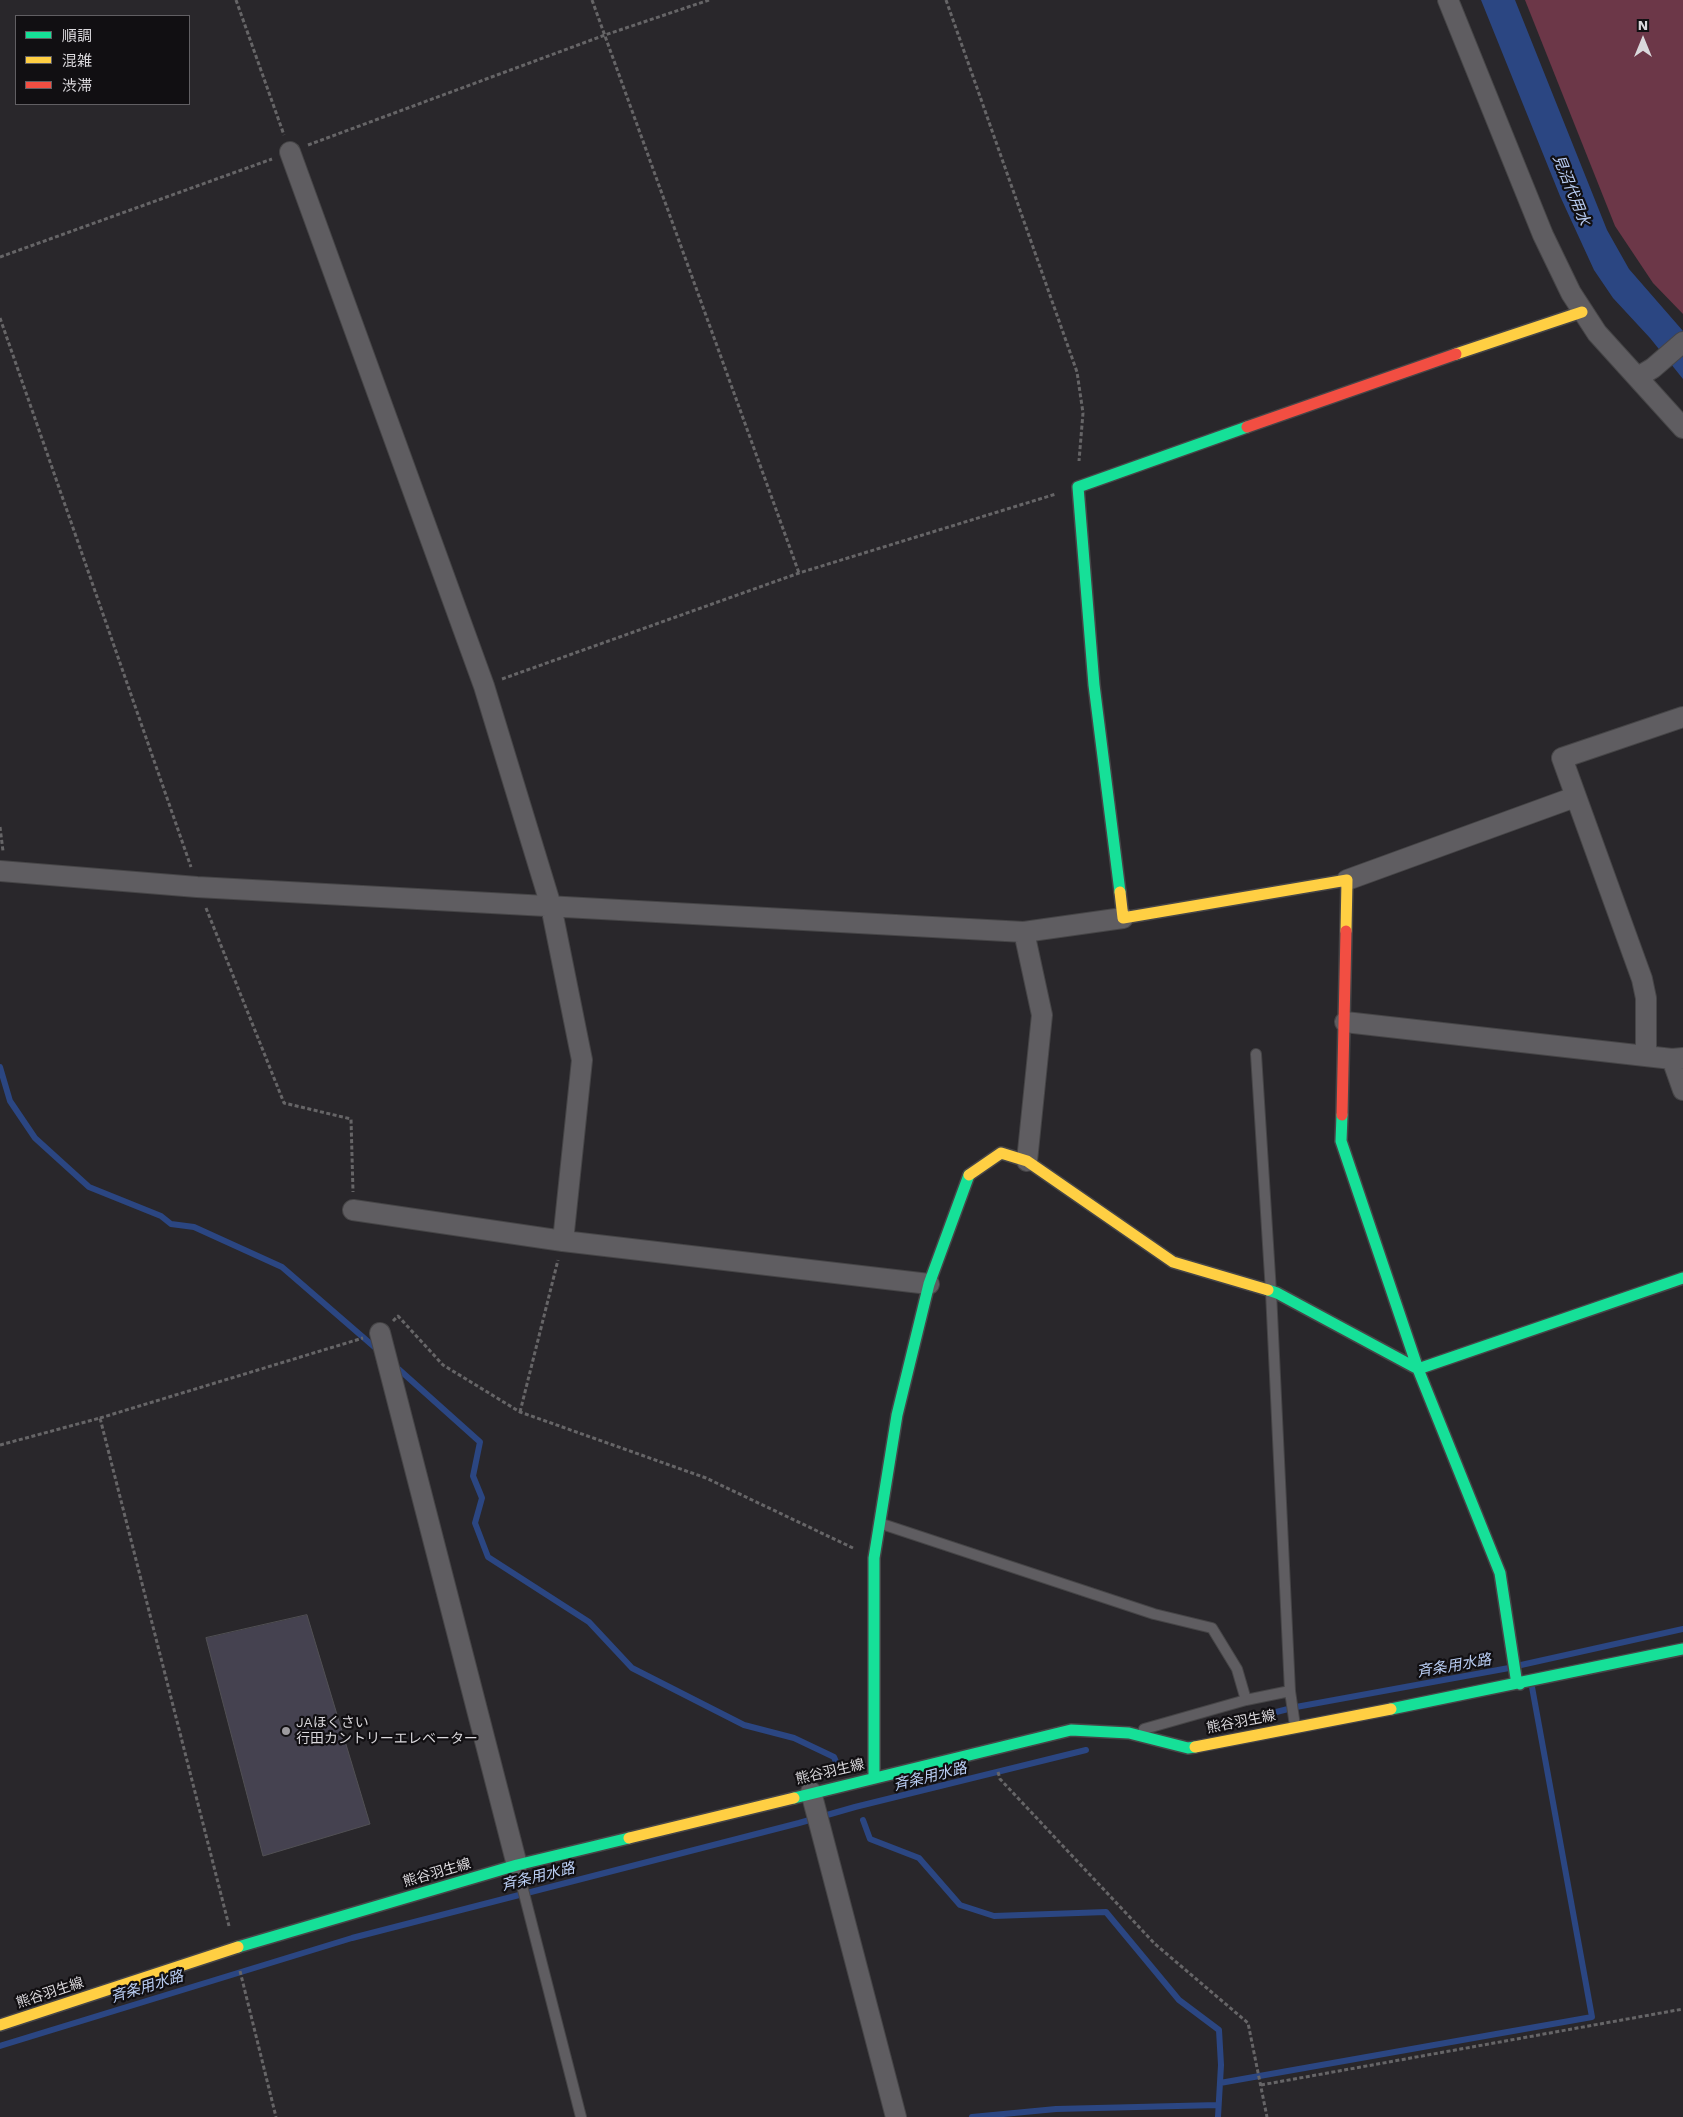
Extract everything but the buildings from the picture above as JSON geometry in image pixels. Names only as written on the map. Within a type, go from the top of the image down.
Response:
[{"type":"street","points":[[1448,0],[1559,272],[1582,312],[1597,333],[1683,428]]},
{"type":"street","points":[[290,152],[484,686],[551,906],[582,1060],[563,1241]]},
{"type":"street","points":[[1124,918],[1094,685],[1078,487],[1421,365],[1582,312]]},
{"type":"street","points":[[1638,377],[1663,360],[1683,342]]},
{"type":"street","points":[[1646,1056],[1645,988],[1562,758],[1683,716]]},
{"type":"street","points":[[2,870],[197,887],[1024,932],[1124,918],[1347,880],[1575,797]]},
{"type":"street","points":[[1347,880],[1346,1022],[1341,1141],[1418,1369],[1500,1573],[1518,1681]]},
{"type":"street","points":[[1024,932],[1042,1015],[1027,1161]]},
{"type":"street","points":[[1346,1022],[1678,1059],[1683,1090]]},
{"type":"street","points":[[874,1777],[874,1558],[878,1523],[897,1415],[929,1284],[970,1174],[1001,1153],[1027,1161],[1173,1262],[1271,1292],[1418,1369],[1683,1278]]},
{"type":"street","points":[[353,1210],[563,1241],[929,1284]]},
{"type":"street","points":[[382,1340],[518,1870]]},
{"type":"street","name":"熊谷羽生線","points":[[0,2025],[235,1948],[518,1870],[812,1795],[874,1777],[1070,1730],[1129,1733],[1188,1748],[1295,1724],[1683,1649]]},
{"type":"street","points":[[812,1795],[896,2117]]},
{"type":"lane","points":[[1256,1054],[1271,1292],[1290,1692],[1295,1724]]},
{"type":"lane","points":[[878,1523],[1154,1614],[1212,1628],[1237,1669],[1246,1700]]},
{"type":"lane","points":[[1129,1733],[1246,1700],[1290,1692]]},
{"type":"lane","points":[[518,1870],[581,2117]]},
{"type":"path","points":[[236,0],[290,152]]},
{"type":"path","points":[[592,0],[799,573]]},
{"type":"path","points":[[0,257],[605,36],[709,0]]},
{"type":"path","points":[[484,686],[799,573],[1078,487],[1083,413],[1077,372],[946,0]]},
{"type":"path","points":[[0,318],[197,887],[284,1103],[351,1119],[353,1210]]},
{"type":"path","points":[[0,826],[2,870]]},
{"type":"path","points":[[520,1412],[563,1241]]},
{"type":"path","points":[[0,1445],[382,1340],[398,1316],[444,1365],[520,1412],[706,1478],[874,1558]]},
{"type":"path","points":[[100,1418],[235,1948]]},
{"type":"path","points":[[1000,1778],[1156,1944],[1248,2023],[1268,2117]]},
{"type":"path","points":[[243,1982],[276,2117]]},
{"type":"path","points":[[1261,2084],[1683,2009]]},
{"type":"shaded area","points":[[1525,0],[1683,0],[1683,314],[1653,283],[1615,226]]},
{"type":"water","name":"見沼代用水","points":[[1481,0],[1515,0],[1607,230],[1629,269],[1683,331],[1683,379],[1650,338],[1613,298],[1594,270],[1560,196]]},
{"type":"waterway","points":[[0,1067],[10,1101],[35,1138],[89,1187],[161,1216],[171,1224],[194,1227],[282,1267],[379,1351]]},
{"type":"waterway","points":[[394,1365],[480,1442],[473,1476],[482,1498],[475,1523],[488,1557],[589,1622],[632,1668],[744,1725],[794,1738],[834,1757],[839,1769]]},
{"type":"waterway","name":"斉条用水路","points":[[1521,1665],[1683,1629]]},
{"type":"waterway","name":"斉条用水路","points":[[1229,1724],[1296,1707],[1509,1668]]},
{"type":"waterway","points":[[1220,2083],[1592,2017],[1532,1687]]},
{"type":"waterway","name":"斉条用水路","points":[[0,2046],[352,1938],[855,1807],[1086,1750]]},
{"type":"waterway","points":[[863,1820],[870,1839],[919,1858],[960,1905],[994,1916],[1106,1912],[1179,2000],[1219,2030],[1221,2065],[1218,2117]]},
{"type":"waterway","points":[[972,2117],[1056,2109],[1218,2105]]},
{"type":"traffic: fast","points":[[1120,892],[1094,685],[1078,487],[1247,427]]},
{"type":"traffic: fast","points":[[1342,1115],[1341,1141],[1418,1369],[1500,1573],[1516,1678],[1520,1684]]},
{"type":"traffic: fast","points":[[874,1777],[874,1558],[897,1415],[929,1284],[969,1175]]},
{"type":"traffic: fast","points":[[1268,1290],[1277,1293],[1418,1369],[1683,1278]]},
{"type":"traffic: fast","points":[[1391,1709],[1683,1649]]},
{"type":"traffic: fast","points":[[794,1798],[1071,1730],[1129,1733],[1188,1748],[1195,1747]]},
{"type":"traffic: fast","points":[[238,1947],[517,1865],[629,1838]]},
{"type":"traffic: slow","points":[[1456,354],[1582,312]]},
{"type":"traffic: slow","points":[[1120,892],[1123,918],[1347,880],[1346,931]]},
{"type":"traffic: slow","points":[[969,1175],[1001,1153],[1027,1161],[1173,1262],[1268,1290]]},
{"type":"traffic: slow","points":[[1195,1747],[1391,1709]]},
{"type":"traffic: slow","points":[[629,1838],[794,1798]]},
{"type":"traffic: slow","points":[[0,2025],[238,1947]]},
{"type":"traffic: jam","points":[[1247,427],[1456,354]]},
{"type":"traffic: jam","points":[[1342,1115],[1346,931]]},
{"type":"place","name":"JAほくさい 行田カントリーエレベーター","points":[[286,1731]]}]
